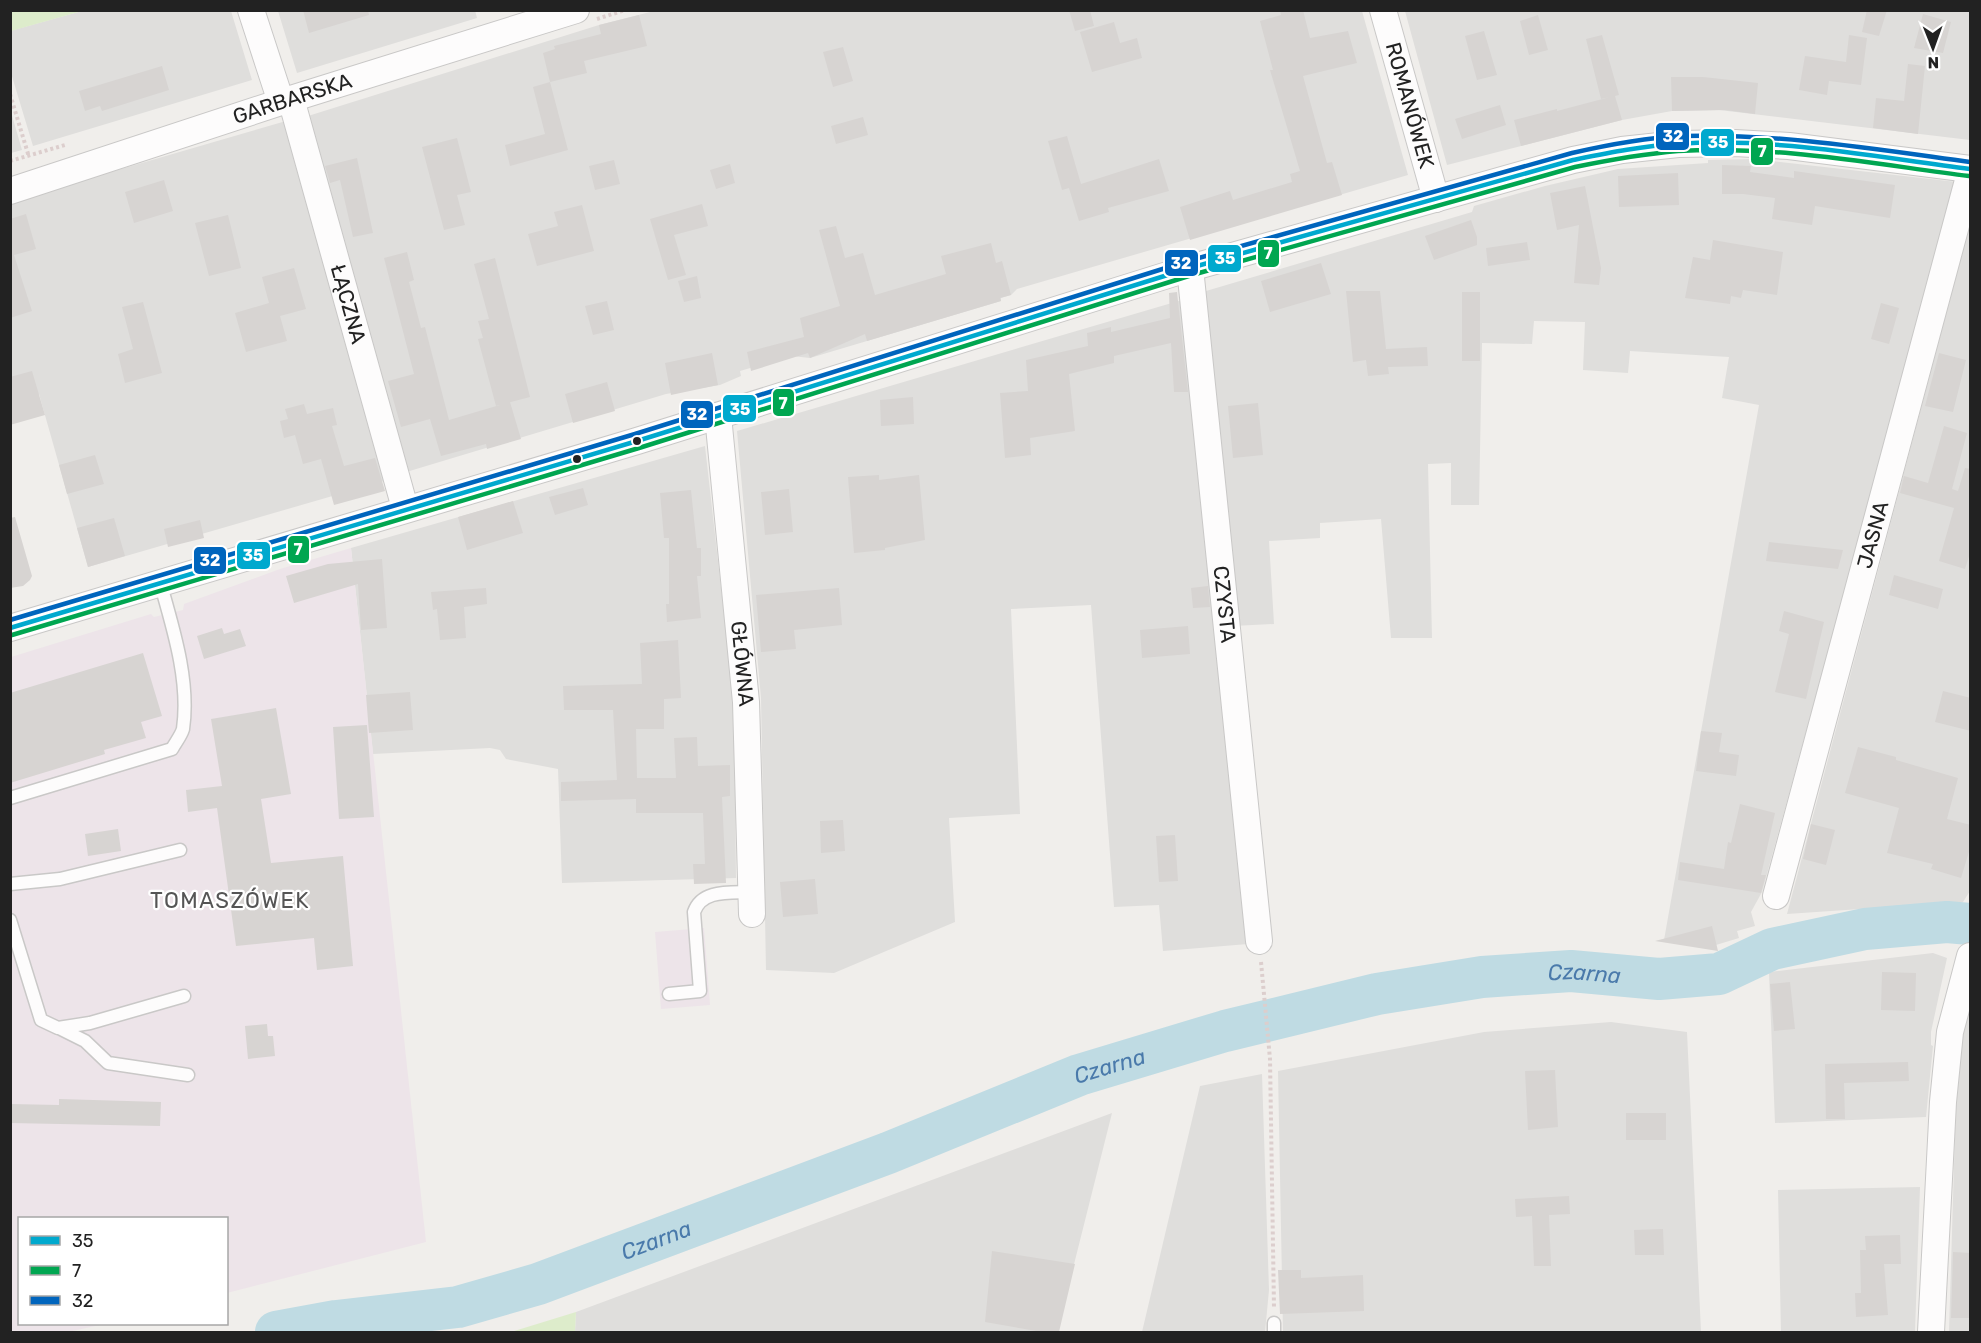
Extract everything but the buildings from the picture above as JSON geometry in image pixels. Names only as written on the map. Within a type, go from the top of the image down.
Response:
[{"type":"street","name":"ŁĄCZNA","points":[[251,10],[286,100],[405,508]]},
{"type":"street","name":"GARBARSKA","points":[[10,191],[286,100],[576,10]]},
{"type":"street","name":"ROMANÓWEK","points":[[1383,10],[1436,199]]},
{"type":"street","points":[[10,628],[718,416],[1190,268],[1573,160],[1622,150],[1678,144],[1735,143],[1789,146],[1971,171]]},
{"type":"street","name":"JASNA","points":[[1776,896],[1971,171]]},
{"type":"street","name":"CZYSTA","points":[[1190,268],[1259,941]]},
{"type":"street","name":"GŁÓWNA","points":[[718,416],[746,702],[752,903]]},
{"type":"street","points":[[1931,1332],[1943,1102],[1950,1032],[1971,956]]},
{"type":"lane","points":[[10,798],[172,749],[183,731],[184,688],[175,638],[160,582]]},
{"type":"lane","points":[[10,884],[60,879],[180,850]]},
{"type":"lane","points":[[669,994],[700,991],[694,912],[697,904],[704,897],[714,894],[752,903]]},
{"type":"lane","points":[[10,920],[41,1020],[85,1041],[108,1063],[188,1075]]},
{"type":"lane","points":[[57,1028],[90,1023],[184,996]]},
{"type":"path","points":[[10,94],[35,184]]},
{"type":"path","points":[[1259,941],[1270,1059],[1274,1328]]},
{"type":"shaded area","points":[[475,10],[477,18],[297,73],[278,11]]},
{"type":"shaded area","points":[[82,11],[231,11],[252,80],[33,146],[11,73],[10,31]]},
{"type":"shaded area","points":[[654,11],[1362,11],[1408,175],[1017,289],[1011,295],[1001,298],[1001,301],[810,358],[792,356],[740,371],[741,376],[720,385],[666,394],[403,473],[308,116],[599,25]]},
{"type":"shaded area","points":[[1405,11],[1970,11],[1970,140],[1719,110],[1672,111],[1622,120],[1447,165]]},
{"type":"shaded area","points":[[11,112],[22,150],[10,153]]},
{"type":"shaded area","points":[[286,121],[391,479],[88,567],[39,394],[11,402],[11,201]]},
{"type":"shaded area","points":[[1754,159],[1957,182],[1762,892],[1751,912],[1755,926],[1737,931],[1739,938],[1706,948],[1664,940],[1759,405],[1722,398],[1729,357],[1630,351],[1628,373],[1583,370],[1585,322],[1534,321],[1532,344],[1482,343],[1479,505],[1451,505],[1451,463],[1428,464],[1432,638],[1391,638],[1381,519],[1320,523],[1320,538],[1269,541],[1274,624],[1233,626],[1201,307],[1206,291],[1472,212],[1474,206],[1545,186],[1618,169],[1708,163],[1708,160]]},
{"type":"shaded area","points":[[1970,224],[1970,891],[1963,902],[1787,914]]},
{"type":"shaded area","points":[[1182,300],[1248,944],[1163,951],[1159,905],[1114,907],[1091,605],[1011,609],[1020,814],[949,818],[955,922],[834,973],[766,970],[761,698],[737,431]]},
{"type":"shaded area","points":[[705,446],[734,703],[736,878],[562,883],[558,769],[506,759],[500,750],[490,748],[373,754],[351,548]]},
{"type":"shaded area","points":[[351,548],[426,1242],[228,1293],[228,1217],[18,1217],[18,1325],[100,1325],[68,1332],[11,1332],[11,657],[151,614],[154,617],[183,610],[184,604],[280,569]]},
{"type":"shaded area","points":[[704,928],[710,1005],[661,1009],[655,932]]},
{"type":"shaded area","points":[[1933,953],[1947,958],[1931,1032],[1931,1045],[1933,1046],[1926,1117],[1775,1123],[1769,972]]},
{"type":"shaded area","points":[[1970,1002],[1970,1332],[1949,1332],[1956,1099],[1960,1051]]},
{"type":"shaded area","points":[[1611,1022],[1687,1032],[1701,1332],[1283,1332],[1278,1071],[1484,1032]]},
{"type":"shaded area","points":[[1262,1074],[1269,1290],[1265,1332],[1142,1332],[1200,1086]]},
{"type":"shaded area","points":[[1112,1113],[1057,1332],[575,1332],[576,1312]]},
{"type":"shaded area","points":[[1920,1187],[1915,1332],[1781,1332],[1778,1190]]},
{"type":"green space","points":[[11,10],[82,10],[82,11],[11,31]]},
{"type":"green space","points":[[576,1312],[575,1332],[511,1332]]},
{"type":"waterway","name":"Czarna","points":[[276,1332],[336,1321],[458,1307],[538,1284],[888,1153],[1079,1075],[1225,1031],[1377,994],[1482,977],[1571,971],[1659,979],[1719,974],[1772,949],[1865,929],[1947,922],[1970,924]]},
{"type":"transit line","name":"32","points":[[10,620],[635,434],[1188,261],[1572,153],[1652,138],[1716,136],[1789,139],[1970,162]]},
{"type":"transit line","name":"35","points":[[10,628],[637,441],[1190,268],[1573,160],[1664,145],[1751,143],[1824,149],[1970,169]]},
{"type":"transit line","name":"7","points":[[12,635],[639,448],[1192,275],[1575,167],[1626,157],[1678,151],[1715,150],[1788,153],[1969,176]]},
{"type":"district","name":"TOMASZÓWEK","points":[[230,900]]}]
